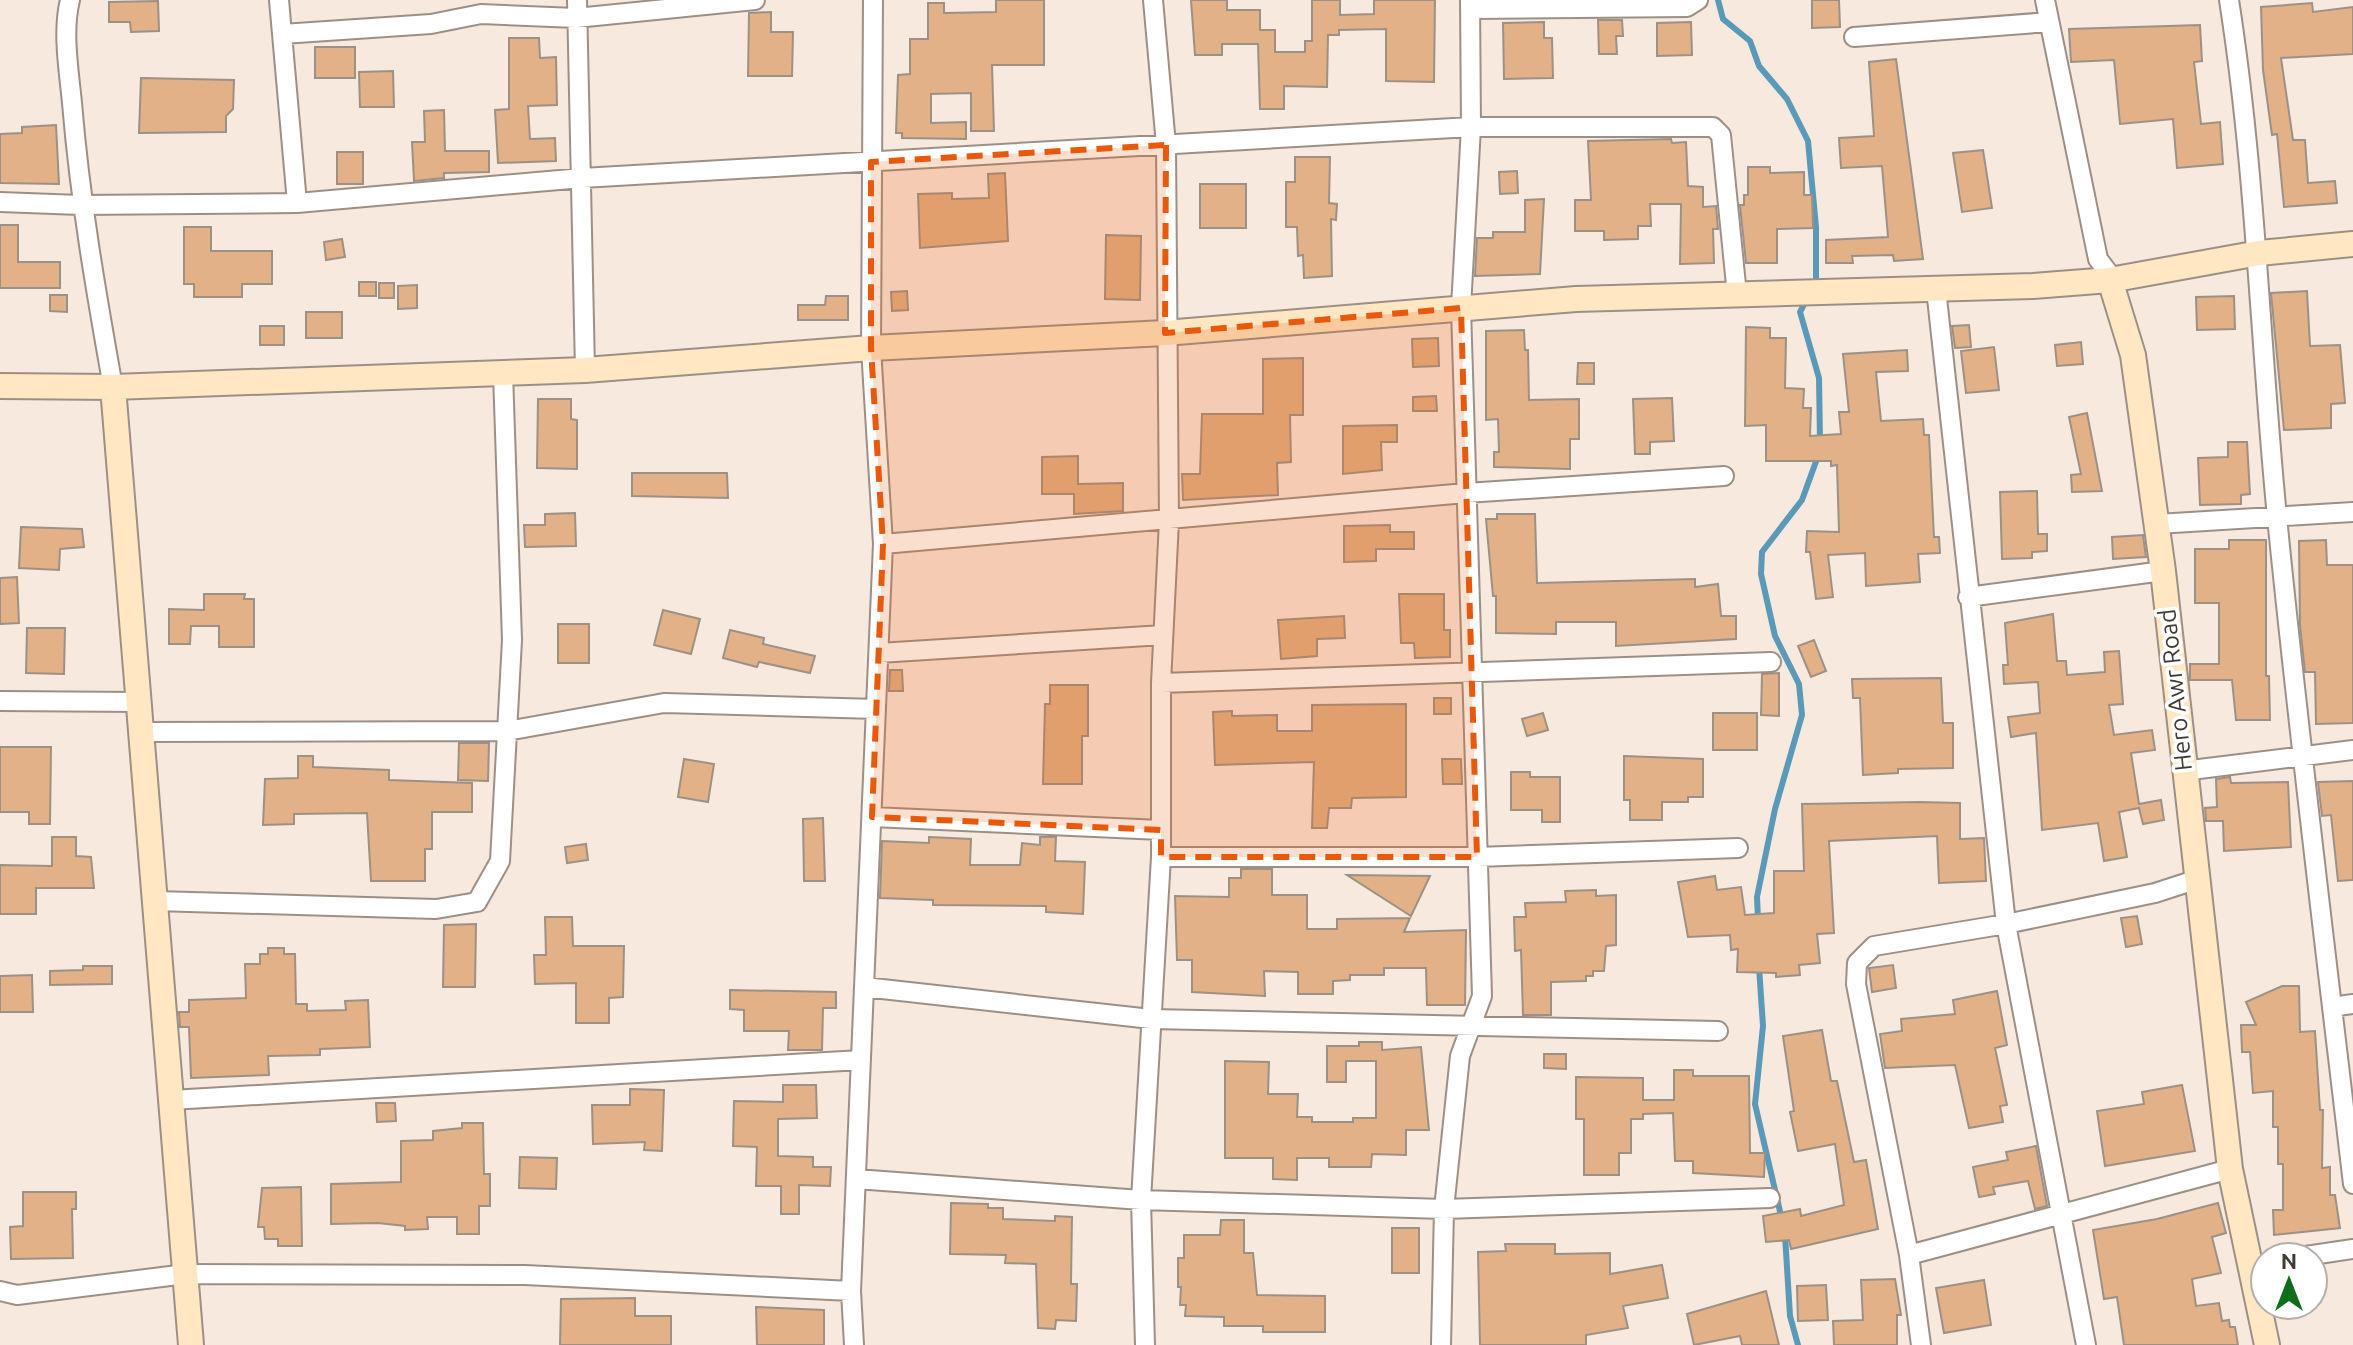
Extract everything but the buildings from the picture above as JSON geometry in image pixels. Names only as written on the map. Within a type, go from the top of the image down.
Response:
[{"type":"main road","points":[[0,386],[113,387],[585,370],[871,348],[1165,333],[1576,299],[1936,289],[2111,280],[2259,253],[2353,244]]},
{"type":"main road","name":"Hero Awr Road","points":[[2111,280],[2133,355],[2149,488],[2163,571],[2195,880],[2230,1169],[2250,1241]]},
{"type":"main road","points":[[113,387],[191,1345]]},
{"type":"main road","name":"Hero Awr Road","points":[[2264,1321],[2267,1345]]},
{"type":"street","points":[[70,0],[67,12],[69,71],[80,205],[113,387]]},
{"type":"street","points":[[279,0],[297,203]]},
{"type":"street","points":[[282,34],[431,24],[481,14],[755,0]]},
{"type":"street","points":[[854,1345],[851,1291],[883,544],[871,348],[873,0]]},
{"type":"street","points":[[1145,1345],[1141,1200],[1161,857],[1161,683],[1169,521],[1165,333],[1166,145],[1153,0]]},
{"type":"street","points":[[1441,1345],[1444,1209],[1460,1056],[1482,996],[1461,308],[1471,127],[1470,5],[1687,7],[1698,0]]},
{"type":"street","points":[[2045,0],[2098,259],[2111,280]]},
{"type":"street","points":[[2229,0],[2241,72],[2259,253],[2277,515],[2353,1184]]},
{"type":"street","points":[[576,9],[585,370]]},
{"type":"street","points":[[1854,37],[2049,22]]},
{"type":"street","points":[[0,202],[80,205],[297,203],[582,178],[1471,127],[1718,130],[1737,295]]},
{"type":"street","points":[[1936,289],[2006,924],[2086,1345]]},
{"type":"street","points":[[155,901],[436,909],[477,902],[500,861],[512,640],[503,373]]},
{"type":"street","points":[[883,544],[1466,493],[1724,476]]},
{"type":"street","points":[[2157,524],[2353,512]]},
{"type":"street","points":[[1968,597],[2163,571]]},
{"type":"street","points":[[879,653],[1163,635]]},
{"type":"street","points":[[1161,683],[1771,662]]},
{"type":"street","points":[[0,701],[139,702]]},
{"type":"street","points":[[141,732],[507,731],[664,703],[876,709]]},
{"type":"street","points":[[2183,771],[2353,750]]},
{"type":"street","points":[[872,817],[1161,830]]},
{"type":"street","points":[[1161,857],[1477,857],[1738,848]]},
{"type":"street","points":[[1921,1345],[1909,1255],[1856,984],[1857,963],[1874,946],[2006,924],[2155,893],[2195,880]]},
{"type":"street","points":[[864,987],[1151,1019],[1718,1031]]},
{"type":"street","points":[[2332,1007],[2353,1004]]},
{"type":"street","points":[[171,1100],[861,1060]]},
{"type":"street","points":[[1909,1255],[2230,1169]]},
{"type":"street","points":[[856,1179],[1141,1200],[1444,1209],[1770,1198]]},
{"type":"street","points":[[2329,1253],[2353,1249]]},
{"type":"street","points":[[0,1291],[17,1295],[186,1274],[525,1275],[851,1291]]},
{"type":"highlighted area","points":[[1166,145],[1165,333],[1461,308],[1477,857],[1161,857],[1161,830],[872,817],[883,544],[871,348],[871,162]]},
{"type":"waterway","points":[[1718,0],[1723,19],[1750,41],[1759,66],[1787,99],[1808,141],[1816,227],[1816,284]]},
{"type":"waterway","points":[[1808,297],[1800,312],[1819,378],[1820,441]]},
{"type":"waterway","points":[[1758,919],[1757,897],[1775,809],[1802,715],[1799,684],[1775,636],[1761,574],[1762,552],[1802,500],[1818,456]]},
{"type":"waterway","points":[[1759,967],[1763,1026],[1755,1104],[1782,1220]]},
{"type":"waterway","points":[[1785,1235],[1790,1316],[1798,1345]]}]
